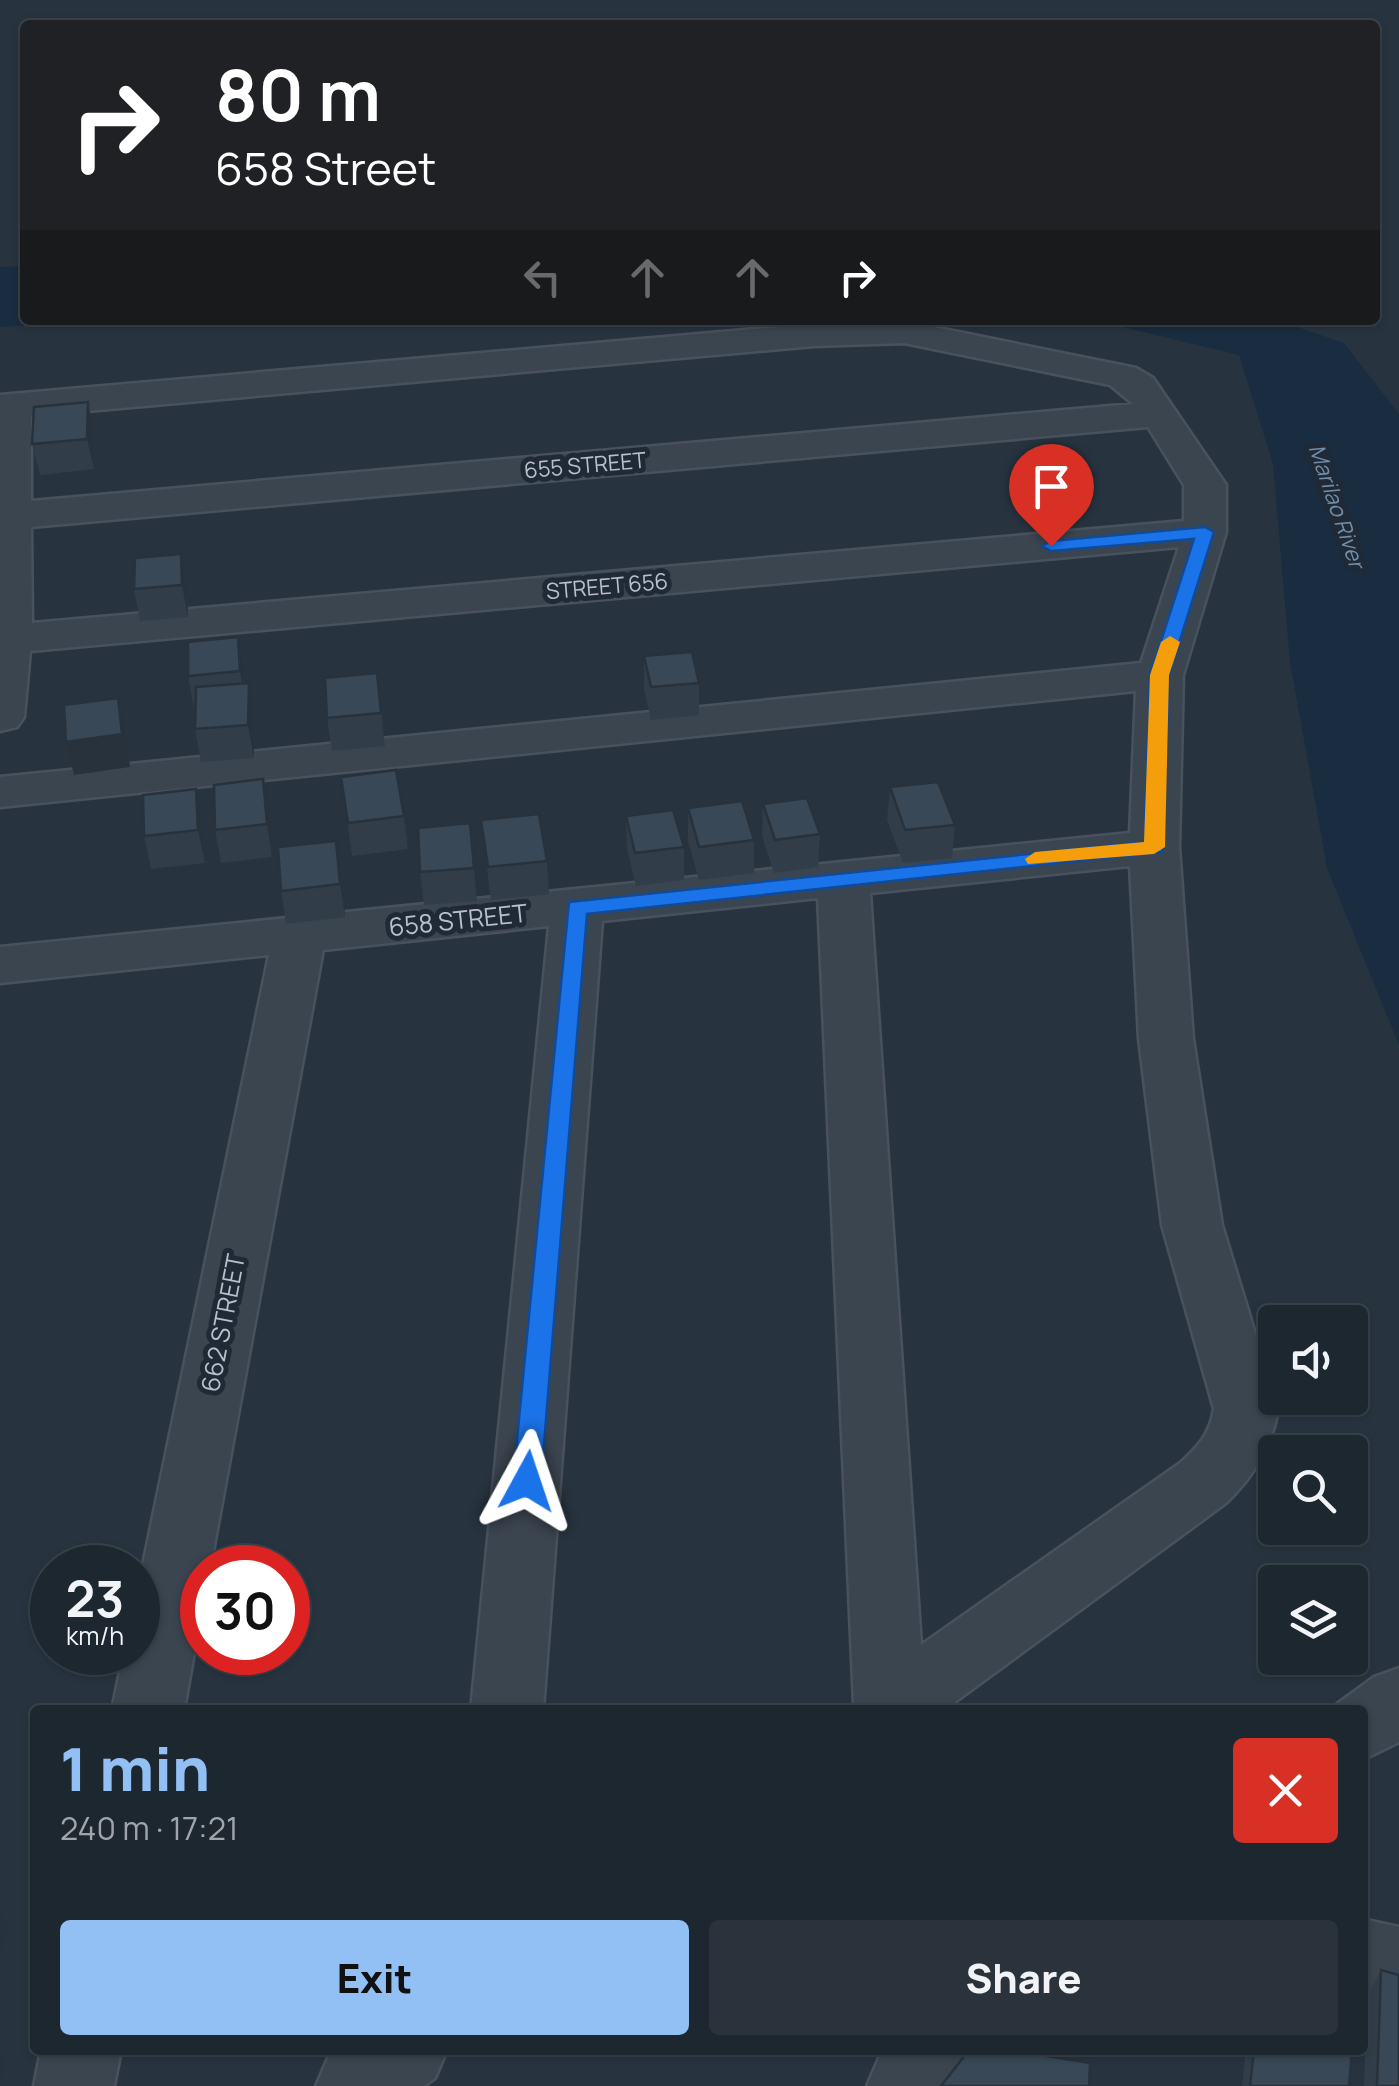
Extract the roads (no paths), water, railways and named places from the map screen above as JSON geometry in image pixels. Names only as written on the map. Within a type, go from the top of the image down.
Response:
[{"type":"street","points":[[0,717],[10,639],[6,406],[794,336],[904,332],[1122,376],[1138,386],[1204,484],[1205,532],[1160,675],[1154,847],[1166,1039],[1192,1225],[1246,1409],[1243,1435],[1226,1462],[1203,1483],[894,1705]]},
{"type":"street","name":"655 STREET","points":[[10,516],[1160,414]]},
{"type":"street","name":"STREET 656","points":[[10,639],[1205,532]]},
{"type":"street","points":[[0,792],[1160,675]]},
{"type":"street","name":"658 STREET","points":[[0,965],[1154,847]]},
{"type":"street","points":[[843,878],[888,1705]]},
{"type":"street","points":[[507,1705],[577,908]]},
{"type":"street","name":"662 STREET","points":[[149,1705],[299,936]]},
{"type":"street","points":[[1368,1723],[1399,1700]]},
{"type":"street","points":[[1368,1957],[1399,1965]]},
{"type":"street","points":[[74,2086],[80,2055]]},
{"type":"street","points":[[356,2086],[400,2055]]},
{"type":"street","points":[[907,2086],[945,2055]]},
{"type":"water","points":[[20,266],[20,325],[37,325],[0,327],[0,267]]},
{"type":"water","name":"Marilao River","points":[[1114,325],[1291,325],[1344,343],[1399,414],[1399,1045],[1327,868],[1290,662],[1273,464],[1239,355]]}]
